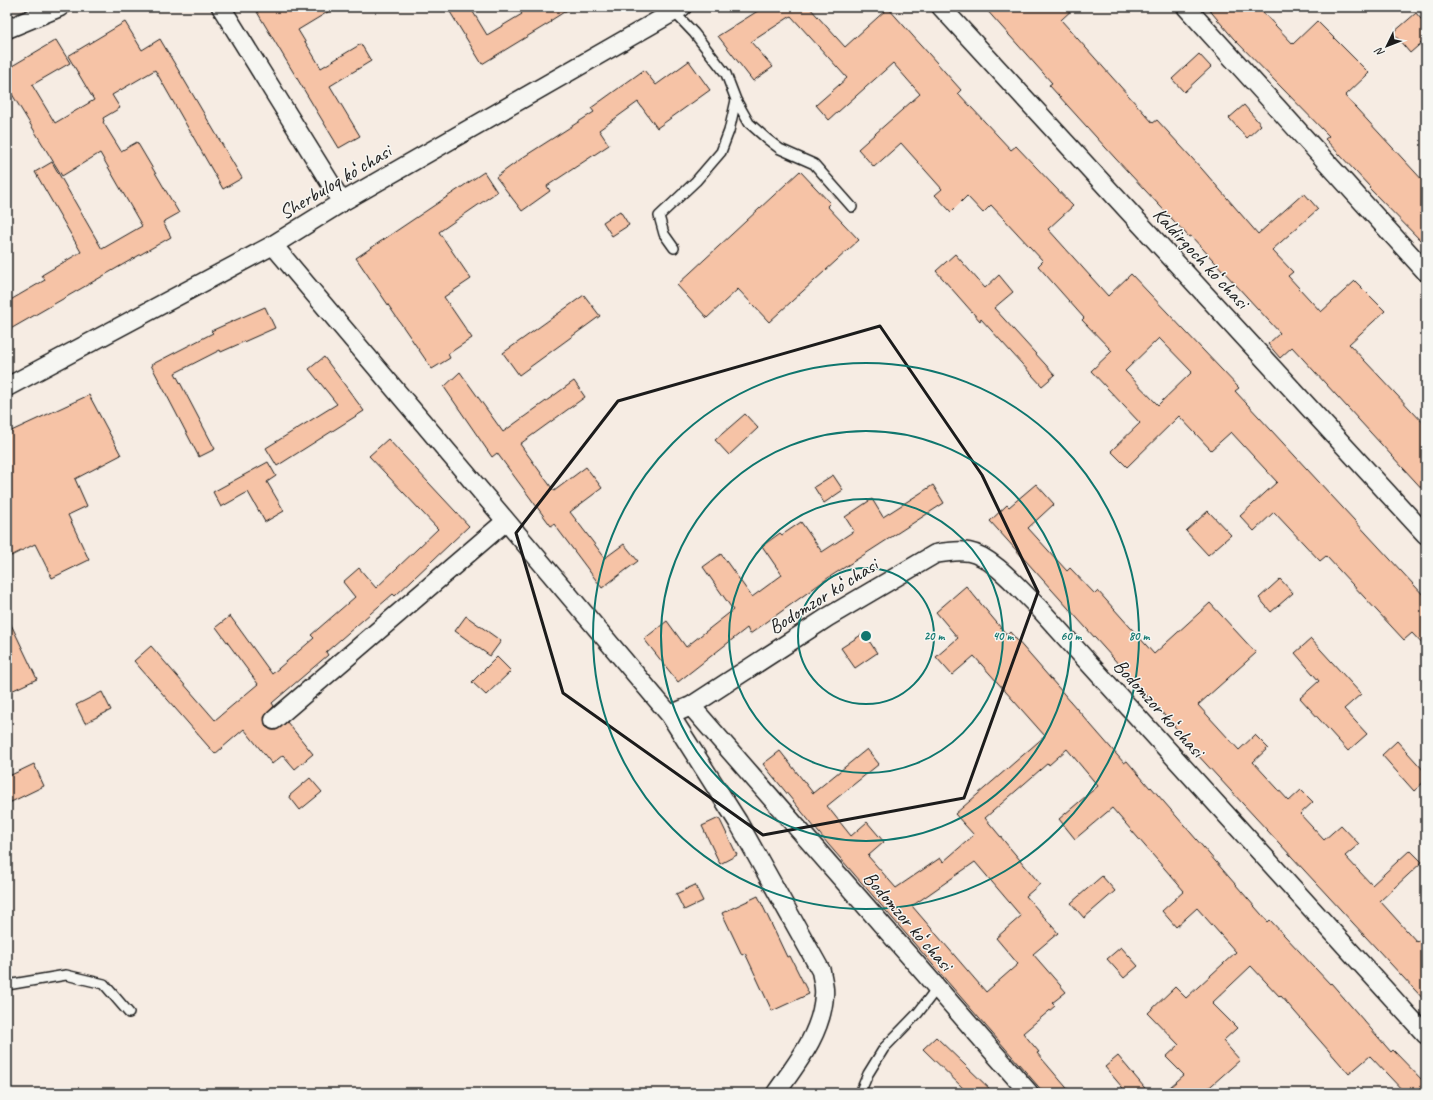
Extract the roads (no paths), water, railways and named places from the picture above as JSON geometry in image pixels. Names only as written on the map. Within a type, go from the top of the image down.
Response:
[{"type":"street","points":[[7,29],[60,7]]},
{"type":"street","points":[[221,7],[342,202]]},
{"type":"street","points":[[1186,7],[1426,272]]},
{"type":"street","name":"Kaldirgoch koʻchasi","points":[[946,8],[1426,535]]},
{"type":"street","name":"Sherbuloq koʻchasi","points":[[7,388],[273,244],[342,202],[669,11]]},
{"type":"street","points":[[273,244],[670,715],[738,822],[821,971],[825,994],[822,1015],[815,1032],[801,1058],[776,1093]]},
{"type":"street","points":[[274,720],[506,521]]},
{"type":"street","name":"Bodomzor koʻchasi","points":[[670,715],[691,706],[828,617],[935,554],[954,551],[970,552],[989,561],[1038,608],[1426,1036]]},
{"type":"street","name":"Bodomzor koʻchasi","points":[[691,706],[1029,1093]]},
{"type":"lane","points":[[669,11],[694,33],[726,74],[736,100],[750,123],[780,149],[814,164],[852,207]]},
{"type":"lane","points":[[674,248],[664,234],[659,216],[696,181],[721,152],[729,131],[736,100]]},
{"type":"lane","points":[[7,985],[66,975],[104,984],[129,1013]]},
{"type":"lane","points":[[860,1093],[868,1074],[884,1048],[918,1013],[937,988]]}]
